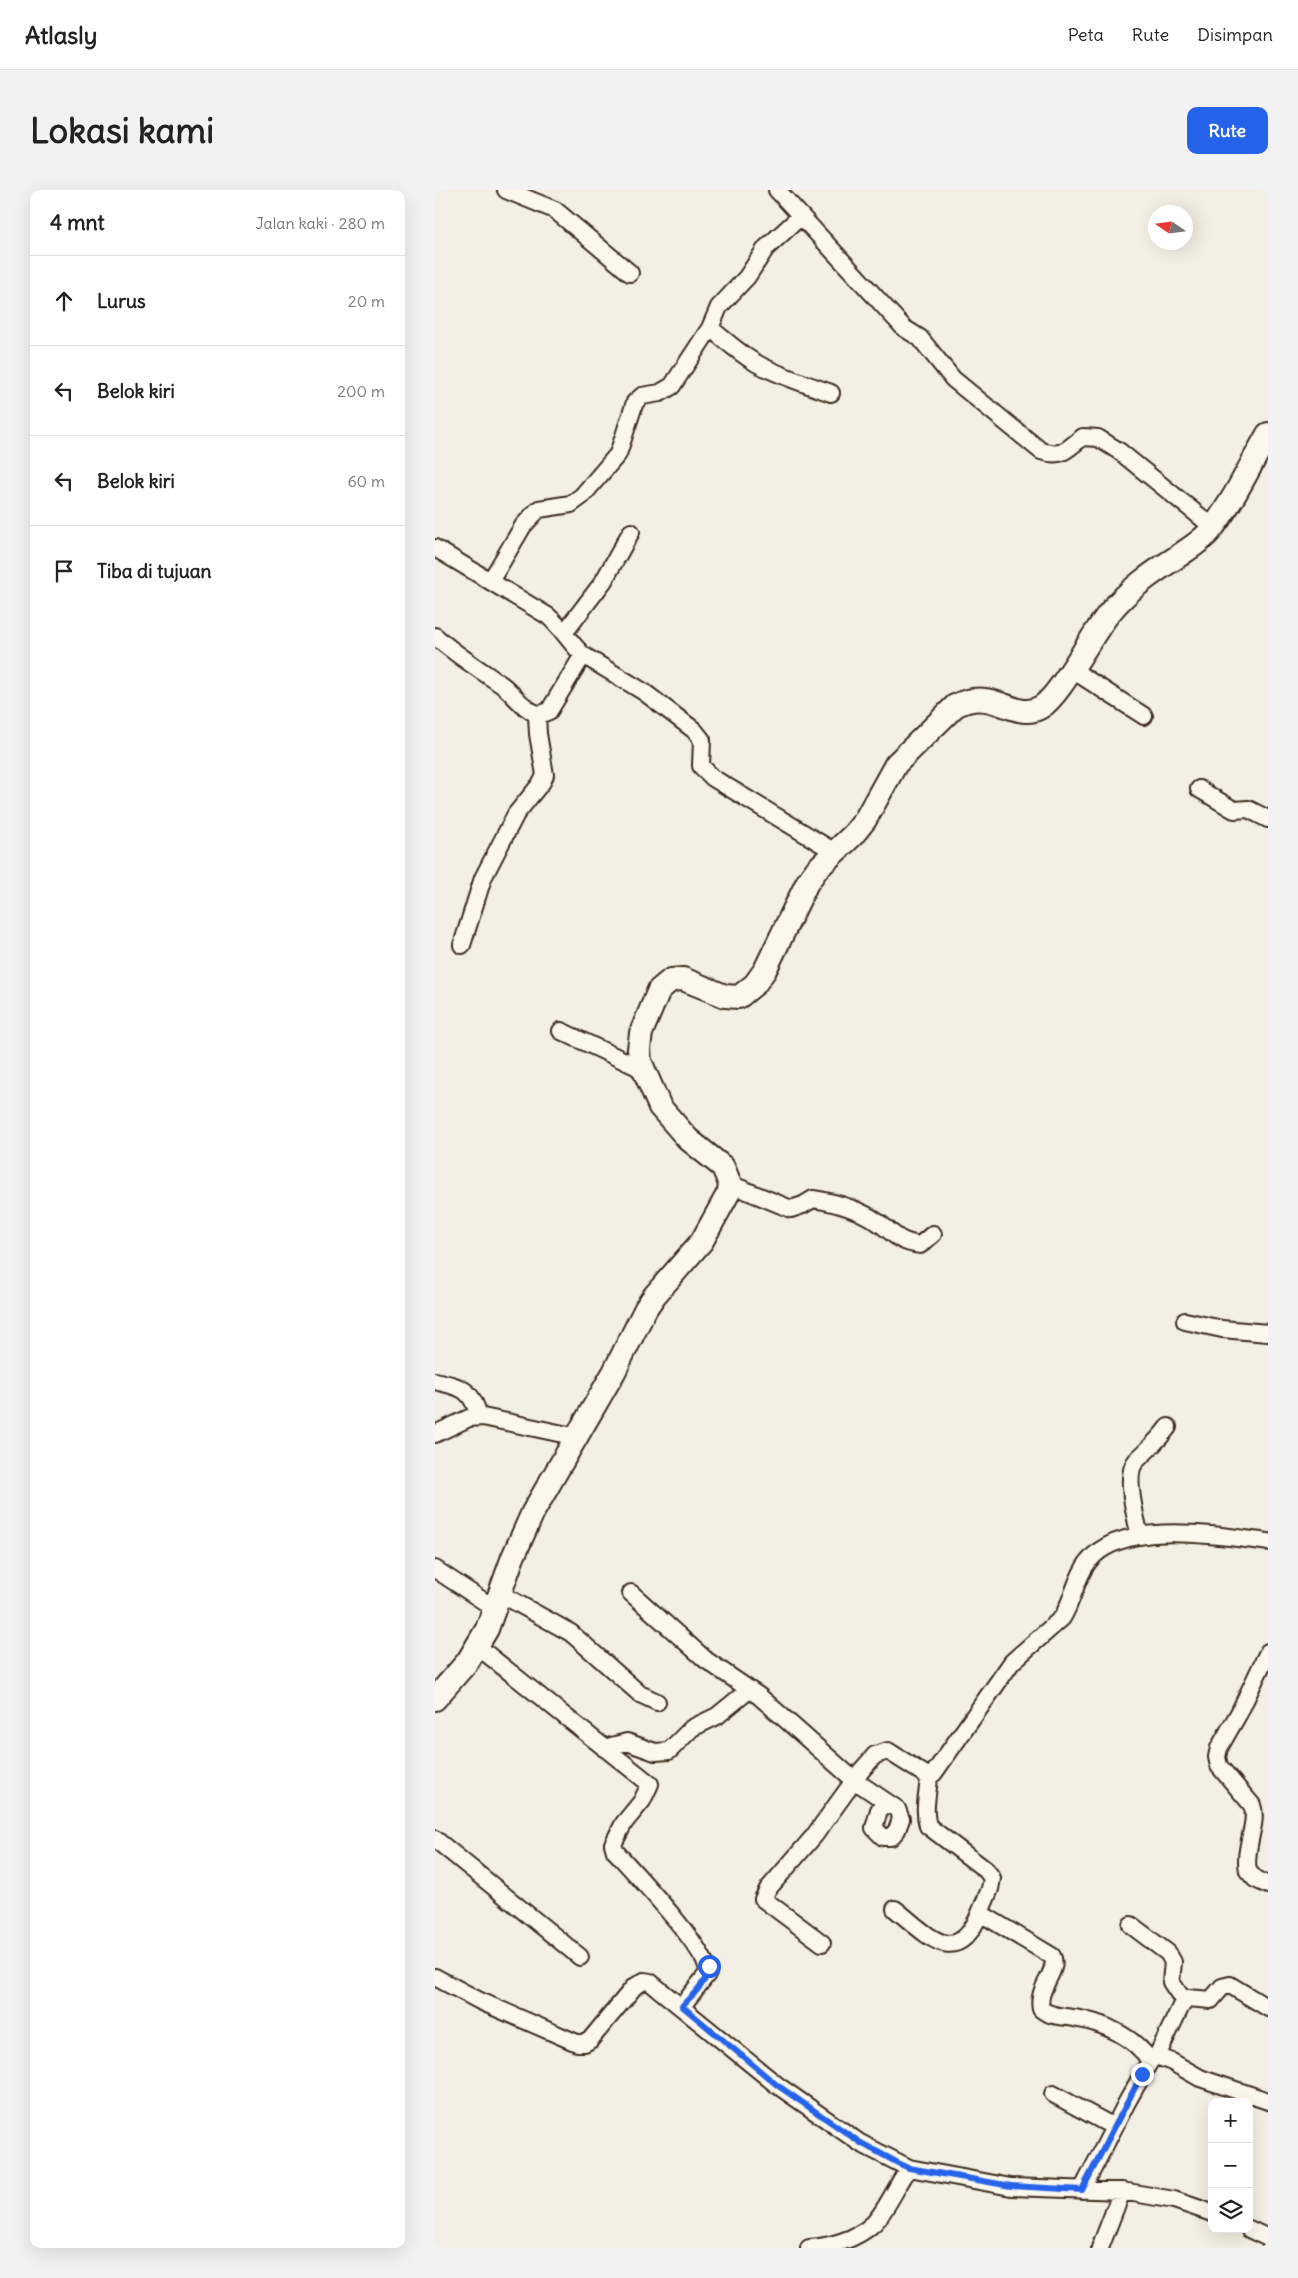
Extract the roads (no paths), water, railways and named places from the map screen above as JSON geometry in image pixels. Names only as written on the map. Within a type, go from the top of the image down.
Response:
[{"type":"street","points":[[506,190],[555,210],[630,273]]},
{"type":"street","points":[[777,190],[904,328],[920,338],[953,379],[1041,451],[1054,455],[1064,452],[1083,437],[1098,438],[1119,451],[1213,527]]},
{"type":"street","points":[[491,580],[523,526],[539,509],[571,504],[582,496],[618,454],[635,402],[642,396],[661,393],[672,386],[710,328],[719,307],[747,277],[766,248],[801,216]]},
{"type":"street","points":[[710,328],[741,353],[757,363],[784,376],[831,393]]},
{"type":"street","points":[[435,1699],[468,1661],[477,1646],[533,1512],[577,1437],[650,1302],[693,1254],[710,1229],[727,1198],[730,1184],[723,1167],[688,1139],[660,1107],[644,1070],[639,1049],[641,1033],[659,990],[671,980],[683,979],[725,996],[739,997],[755,984],[765,970],[807,883],[865,820],[896,764],[955,706],[966,700],[981,698],[1028,712],[1049,701],[1108,614],[1123,596],[1139,582],[1194,545],[1213,527],[1233,500],[1268,434]]},
{"type":"street","points":[[565,632],[603,582],[631,532]]},
{"type":"street","points":[[435,548],[548,616],[565,632],[575,648],[583,655],[644,692],[694,730],[701,740],[701,766],[709,774],[835,852]]},
{"type":"street","points":[[435,636],[454,653],[503,686],[527,708],[537,714],[544,714],[549,710],[583,655]]},
{"type":"street","points":[[1071,669],[1144,716]]},
{"type":"street","points":[[463,945],[483,878],[516,814],[543,782],[545,775],[537,734],[537,714]]},
{"type":"street","points":[[1199,789],[1234,810],[1248,809],[1268,819]]},
{"type":"street","points":[[561,1031],[644,1070]]},
{"type":"street","points":[[730,1184],[791,1209],[803,1205],[813,1198],[831,1201],[876,1221],[896,1238],[907,1243],[920,1245],[933,1234]]},
{"type":"street","points":[[1185,1321],[1222,1328],[1268,1333]]},
{"type":"street","points":[[435,1381],[465,1390],[474,1400],[479,1417]]},
{"type":"street","points":[[435,1434],[469,1418],[479,1417],[577,1437]]},
{"type":"street","points":[[1140,1536],[1134,1515],[1131,1473],[1135,1462],[1161,1438],[1168,1427]]},
{"type":"street","points":[[895,1909],[940,1944],[952,1945],[965,1938],[975,1924],[990,1888],[992,1878],[986,1870],[928,1826],[925,1807],[929,1777],[939,1768],[976,1711],[1012,1662],[1062,1618],[1081,1574],[1088,1562],[1099,1550],[1140,1536],[1195,1534],[1268,1542]]},
{"type":"street","points":[[435,1569],[497,1600],[571,1633],[640,1694],[657,1702]]},
{"type":"street","points":[[631,1593],[706,1660],[769,1704],[854,1780],[887,1804]]},
{"type":"street","points":[[477,1646],[650,1784],[642,1801],[624,1824],[613,1844],[615,1851],[667,1909],[709,1966],[708,1973],[702,1983],[682,2006]]},
{"type":"street","points":[[1268,1652],[1239,1714],[1219,1748],[1217,1757],[1219,1766],[1252,1805],[1254,1811],[1246,1860],[1248,1871],[1255,1879],[1268,1885]]},
{"type":"street","points":[[604,1748],[627,1742],[655,1752],[669,1751],[692,1728],[717,1716],[749,1690]]},
{"type":"street","points":[[822,1943],[763,1899],[768,1889],[815,1836],[854,1780],[875,1755],[888,1751],[929,1777]]},
{"type":"street","points":[[435,1839],[580,1956]]},
{"type":"street","points":[[980,1913],[1052,1956],[1055,1964],[1039,2000],[1041,2009],[1044,2012],[1088,2021],[1120,2034],[1154,2059],[1172,2062],[1200,2078],[1268,2101]]},
{"type":"street","points":[[1131,1925],[1169,1953],[1173,1962],[1171,1982],[1184,2002]]},
{"type":"street","points":[[435,1977],[480,2001],[577,2043],[585,2043],[590,2040],[634,1987],[641,1982],[650,1982],[682,2006],[777,2085],[861,2143],[909,2168],[1011,2186],[1122,2191],[1173,2200],[1208,2212]]},
{"type":"street","points":[[1082,2190],[1114,2127],[1188,1998],[1211,2000],[1222,1988],[1230,1985],[1268,2008]]},
{"type":"street","points":[[1053,2094],[1114,2127]]},
{"type":"street","points":[[809,2248],[823,2247],[846,2240],[874,2224],[909,2168]]},
{"type":"street","points":[[1100,2248],[1122,2191]]},
{"type":"street","points":[[1253,2231],[1268,2238]]}]
